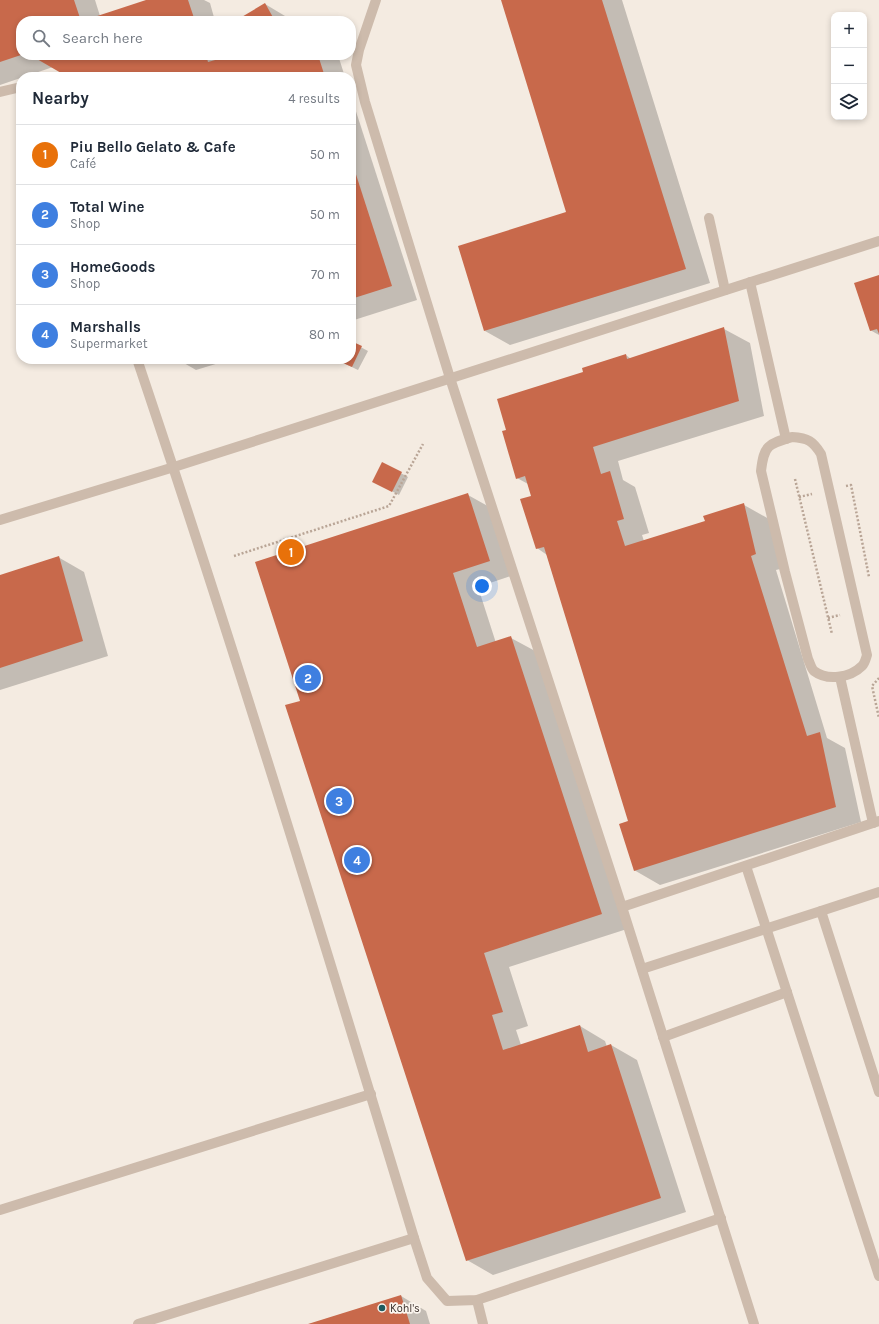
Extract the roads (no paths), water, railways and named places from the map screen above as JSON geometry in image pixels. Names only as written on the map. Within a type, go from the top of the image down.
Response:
[{"type":"lane","points":[[376,0],[359,50],[356,64],[365,102],[450,378],[642,969],[754,1324]]},
{"type":"lane","points":[[0,92],[16,88]]},
{"type":"lane","points":[[709,218],[725,290]]},
{"type":"lane","points":[[0,520],[174,467],[879,241]]},
{"type":"lane","points":[[750,282],[786,439]]},
{"type":"lane","points":[[139,364],[174,467],[235,657],[427,1278],[447,1301],[477,1300],[721,1218]]},
{"type":"lane","points":[[792,437],[814,443],[821,454],[867,655],[862,666],[850,674],[840,677],[825,677],[813,670],[808,660],[761,471],[762,456],[766,448],[771,444],[792,437]]},
{"type":"lane","points":[[622,907],[876,822],[840,677]]},
{"type":"lane","points":[[746,866],[879,1276]]},
{"type":"lane","points":[[642,969],[879,892]]},
{"type":"lane","points":[[821,911],[879,1092]]},
{"type":"lane","points":[[663,1037],[786,992]]},
{"type":"lane","points":[[0,1210],[371,1094]]},
{"type":"lane","points":[[138,1324],[414,1238]]},
{"type":"lane","points":[[477,1300],[483,1324]]},
{"type":"place","name":"Piu Bello Gelato & Cafe","points":[[291,552]]},
{"type":"place","name":"Total Wine","points":[[308,678]]},
{"type":"place","name":"HomeGoods","points":[[339,801]]},
{"type":"place","name":"Marshalls","points":[[357,860]]},
{"type":"place","name":"Kohl's","points":[[382,1308]]}]
